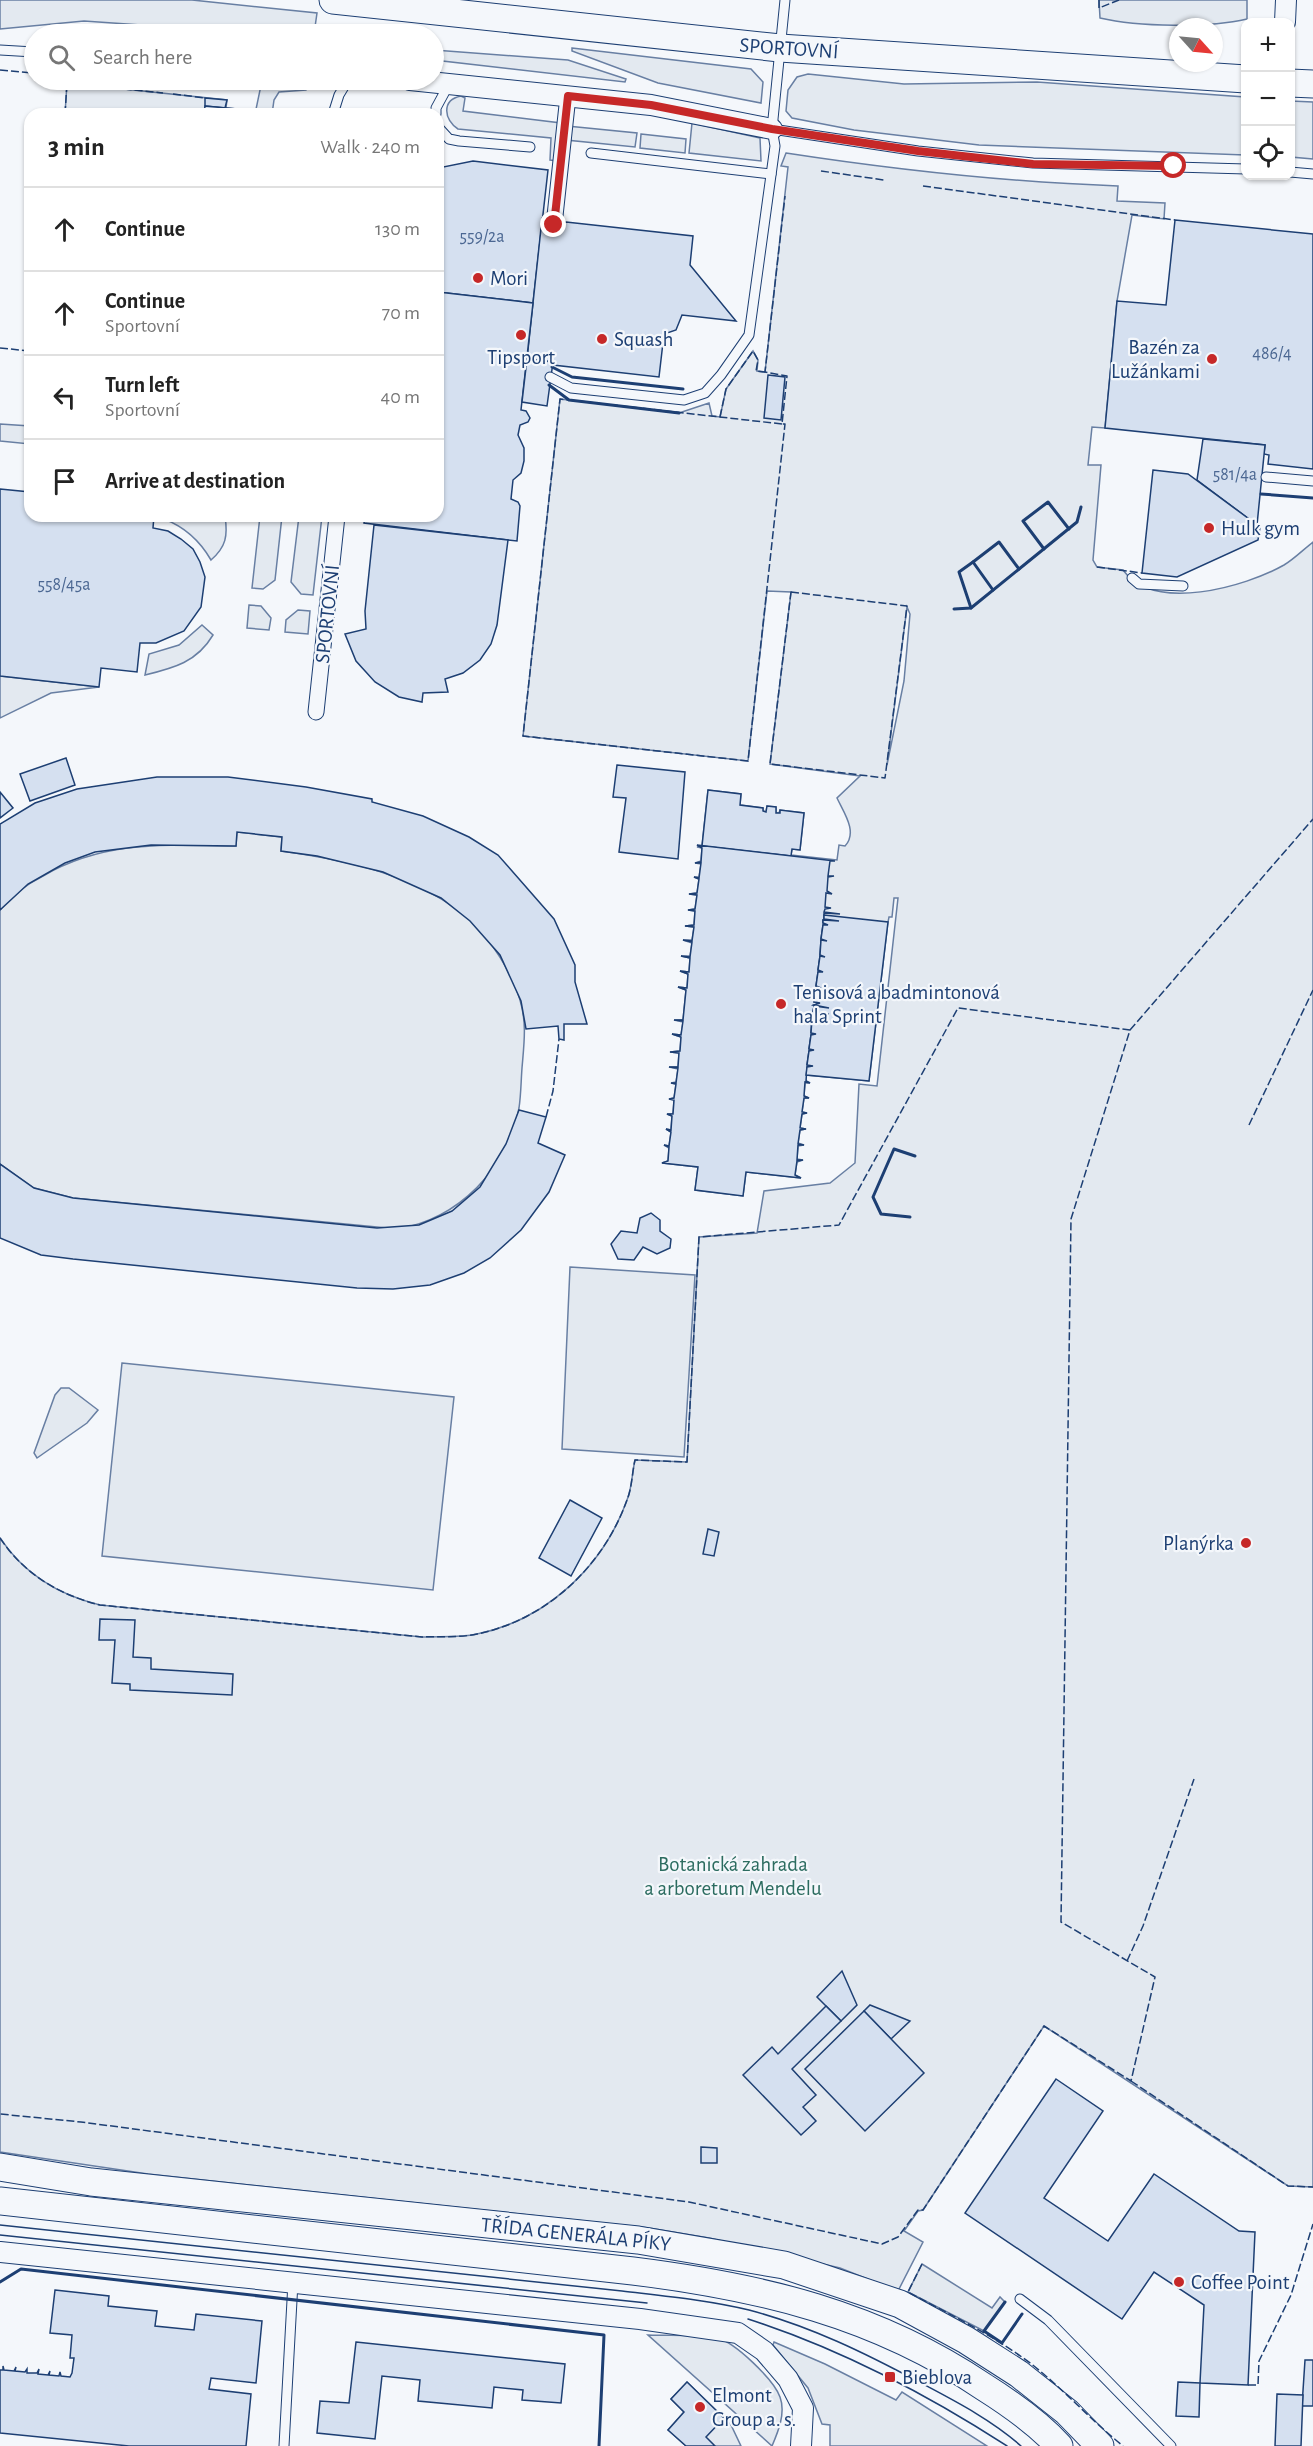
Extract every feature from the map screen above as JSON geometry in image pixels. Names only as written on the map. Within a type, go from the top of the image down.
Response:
[{"type":"main road","name":"SPORTOVNÍ","points":[[333,0],[780,48],[1241,79]]},
{"type":"main road","points":[[1295,83],[1313,84]]},
{"type":"main road","name":"TŘÍDA GENERÁLA PÍKY","points":[[0,2168],[91,2182],[638,2240],[784,2265],[900,2304],[966,2340],[1019,2374],[1067,2412],[1100,2446]]},
{"type":"main road","name":"TŘÍDA GENERÁLA PÍKY","points":[[0,2201],[633,2271],[706,2280],[773,2294],[836,2312],[923,2350],[955,2367],[1003,2399],[1059,2446]]},
{"type":"street","points":[[1285,18],[1286,0]]},
{"type":"street","points":[[444,83],[651,105],[772,129]]},
{"type":"street","points":[[554,225],[568,96]]},
{"type":"street","name":"SPORTOVNÍ","points":[[315,712],[337,522]]},
{"type":"street","points":[[0,2252],[640,2319],[738,2332],[764,2351],[788,2379],[803,2408],[801,2443]]},
{"type":"lane","points":[[550,377],[571,388],[684,400],[705,393],[749,336],[775,146],[772,129],[785,0]]},
{"type":"lane","points":[[0,50],[24,51]]},
{"type":"lane","points":[[436,108],[449,84]]},
{"type":"lane","points":[[335,108],[342,90]]},
{"type":"lane","points":[[772,129],[918,151],[1033,164],[1241,169]]},
{"type":"lane","points":[[444,135],[448,139],[459,141],[531,147]]},
{"type":"lane","points":[[591,153],[771,174]]},
{"type":"lane","points":[[1295,172],[1313,174]]},
{"type":"lane","points":[[1266,477],[1313,481]]},
{"type":"lane","points":[[1132,578],[1139,584],[1183,586]]},
{"type":"lane","points":[[284,2446],[293,2282]]},
{"type":"lane","points":[[1020,2299],[1048,2320],[1171,2446]]},
{"type":"green space","points":[[0,0],[192,0],[317,13],[315,24],[127,24],[84,21],[24,24],[24,27],[0,29]]},
{"type":"green space","points":[[1099,0],[1247,0],[1247,18],[1231,22],[1223,23],[1223,18],[1169,18],[1169,25],[1153,25],[1100,18]]},
{"type":"green space","points":[[572,48],[751,69],[763,82],[761,103],[658,83],[572,51]]},
{"type":"green space","points":[[444,51],[568,60],[626,79],[625,82],[444,61]]},
{"type":"green space","points":[[808,74],[904,84],[1037,82],[1241,97],[1241,155],[979,145],[854,130],[792,118],[786,111],[788,90],[797,77]]},
{"type":"green space","points":[[67,90],[133,90],[227,100],[226,108],[65,108]]},
{"type":"green space","points":[[260,90],[306,90],[279,92],[274,100],[273,108],[256,108]]},
{"type":"green space","points":[[461,96],[465,98],[463,111],[561,123],[558,161],[550,160],[551,138],[458,129],[450,121],[447,111],[450,102]]},
{"type":"green space","points":[[1295,101],[1313,102],[1313,159],[1295,157]]},
{"type":"green space","points":[[692,123],[760,138],[761,161],[689,153]]},
{"type":"green space","points":[[567,126],[637,133],[635,147],[566,140]]},
{"type":"green space","points":[[641,134],[686,139],[685,153],[640,148]]},
{"type":"green space","name":"Botanická zahrada a arboretum Mendelu","points":[[786,153],[952,174],[1034,182],[1118,186],[1117,201],[1165,203],[1164,219],[1132,215],[1117,301],[1105,428],[1092,427],[1088,465],[1101,465],[1093,560],[1097,567],[1123,570],[1137,583],[1156,590],[1177,593],[1200,592],[1224,588],[1267,573],[1288,563],[1313,542],[1313,2187],[1288,2186],[1044,2026],[923,2210],[918,2211],[904,2231],[923,2242],[898,2291],[840,2268],[709,2238],[649,2228],[148,2174],[0,2152],[0,1538],[20,1562],[43,1581],[70,1595],[100,1605],[422,1637],[477,1634],[526,1617],[569,1587],[603,1547],[627,1500],[635,1460],[687,1462],[699,1237],[757,1233],[764,1191],[830,1183],[855,1163],[859,1084],[877,1086],[898,898],[894,898],[892,917],[889,917],[888,922],[869,1081],[806,1075],[806,1081],[810,1083],[805,1083],[804,1096],[809,1098],[804,1098],[802,1112],[807,1113],[802,1114],[800,1128],[806,1129],[800,1130],[798,1143],[804,1145],[798,1146],[797,1159],[803,1160],[797,1162],[795,1175],[801,1178],[746,1172],[743,1196],[695,1190],[698,1167],[662,1163],[668,1161],[669,1148],[664,1145],[669,1146],[671,1132],[666,1129],[671,1130],[672,1116],[667,1114],[673,1114],[674,1100],[669,1099],[674,1098],[676,1084],[671,1083],[676,1082],[678,1069],[669,1067],[678,1067],[679,1053],[670,1052],[680,1051],[681,1037],[672,1034],[681,1035],[683,1022],[674,1020],[683,1020],[686,990],[678,987],[687,988],[688,974],[680,971],[689,972],[690,958],[681,956],[690,956],[692,943],[683,940],[692,940],[694,927],[685,926],[694,925],[695,911],[688,910],[695,909],[697,895],[689,894],[697,893],[699,879],[694,877],[699,877],[701,864],[695,863],[701,861],[702,848],[697,847],[702,846],[708,790],[741,794],[740,805],[763,808],[766,812],[767,806],[776,807],[776,813],[780,810],[804,813],[800,850],[792,849],[791,855],[837,860],[839,845],[845,846],[849,841],[849,822],[837,798],[860,776],[770,764],[791,592],[767,591],[748,761],[523,736],[560,399],[679,413],[709,403],[712,416],[720,417],[726,389],[753,351],[758,360],[757,371],[765,372],[788,167],[781,166]],"holes":[[[907,607],[910,614],[904,681],[887,765]]]},
{"type":"green space","points":[[0,424],[24,426],[24,443],[0,441]]},
{"type":"green space","points":[[170,522],[225,522],[225,541],[211,560],[191,535]]},
{"type":"green space","points":[[259,522],[281,522],[275,580],[263,589],[252,588]]},
{"type":"green space","points":[[298,522],[321,522],[313,595],[301,594],[291,582]]},
{"type":"green space","points":[[249,605],[261,606],[271,618],[269,630],[247,628]]},
{"type":"green space","points":[[298,610],[310,611],[308,634],[285,632],[286,620]]},
{"type":"green space","points":[[202,625],[213,635],[200,652],[166,670],[145,675],[149,654],[179,645]]},
{"type":"green space","points":[[0,676],[99,687],[51,693],[0,718]]},
{"type":"green space","points":[[237,832],[282,837],[281,851],[356,865],[405,881],[428,892],[450,904],[470,920],[493,947],[506,968],[520,1000],[524,1025],[519,1108],[504,1151],[492,1170],[477,1188],[441,1214],[398,1229],[73,1198],[34,1188],[0,1164],[0,910],[14,895],[31,883],[66,864],[89,856],[136,847],[236,846]]},
{"type":"green space","points":[[570,1267],[695,1275],[684,1457],[562,1449]]},
{"type":"green space","points":[[122,1363],[454,1397],[433,1590],[102,1556]]},
{"type":"green space","points":[[61,1388],[69,1388],[98,1410],[87,1423],[37,1458],[34,1453],[55,1395]]},
{"type":"green space","points":[[922,2264],[992,2308],[1000,2297],[1005,2302],[984,2331],[908,2292]]},
{"type":"green space","points":[[648,2335],[717,2338],[743,2354],[770,2381],[782,2403],[777,2435],[772,2446]]},
{"type":"green space","points":[[774,2342],[825,2364],[896,2400],[902,2392],[987,2446],[830,2446],[830,2425],[822,2424],[808,2388],[773,2345]]},
{"type":"green space","points":[[687,2382],[731,2425],[741,2446],[686,2446],[668,2430],[684,2412],[671,2399]]},
{"type":"building","points":[[205,98],[227,100],[225,108],[205,106]]},
{"type":"building","points":[[473,161],[548,170],[533,303],[444,293],[444,167]]},
{"type":"building","points":[[542,219],[546,224],[554,225],[566,222],[693,236],[690,265],[736,321],[682,315],[676,330],[664,334],[659,377],[553,365],[553,362],[527,359]]},
{"type":"building","name":"Bazén za Lužánkami","points":[[1175,220],[1313,234],[1313,469],[1268,464],[1269,455],[1264,454],[1265,445],[1105,428],[1117,301],[1166,305]]},
{"type":"building","points":[[444,293],[533,303],[521,410],[526,411],[530,418],[528,422],[520,425],[518,435],[524,448],[524,461],[521,473],[513,480],[511,499],[518,502],[520,506],[517,541],[364,523],[444,522]]},
{"type":"building","points":[[527,359],[553,362],[547,406],[522,402]]},
{"type":"building","points":[[768,375],[785,377],[781,420],[764,418]]},
{"type":"building","points":[[1203,439],[1265,445],[1257,525],[1197,480]]},
{"type":"building","points":[[1153,470],[1188,474],[1260,527],[1258,540],[1177,577],[1142,573]]},
{"type":"building","points":[[0,489],[24,491],[24,522],[154,522],[153,528],[168,531],[193,549],[205,577],[201,607],[184,631],[156,643],[140,643],[137,672],[101,668],[99,687],[0,676]]},
{"type":"building","points":[[374,525],[508,540],[497,625],[491,644],[480,660],[463,673],[445,679],[448,692],[423,693],[422,702],[399,697],[375,682],[356,661],[345,634],[366,629],[365,611]]},
{"type":"building","points":[[66,758],[75,785],[30,801],[20,774]]},
{"type":"building","points":[[617,765],[685,772],[678,859],[619,852],[626,798],[613,797]]},
{"type":"building","points":[[157,777],[228,777],[306,787],[372,799],[372,802],[423,816],[469,837],[498,855],[554,919],[575,965],[575,982],[587,1024],[564,1024],[564,1040],[559,1039],[558,1026],[526,1029],[521,1001],[500,955],[470,921],[441,898],[383,872],[317,856],[281,851],[282,837],[237,832],[236,846],[151,845],[95,852],[65,863],[28,884],[0,910],[0,824],[35,803],[77,789]]},
{"type":"building","points":[[708,790],[741,794],[740,805],[763,808],[766,812],[767,806],[776,807],[776,813],[780,813],[780,810],[804,813],[800,850],[792,849],[791,856],[702,846]]},
{"type":"building","points":[[0,792],[13,808],[0,818]]},
{"type":"building","name":"Tenisová a badmintonová hala Sprint","points":[[697,845],[835,861],[830,861],[828,876],[834,876],[828,877],[827,891],[832,894],[826,893],[825,907],[831,908],[825,909],[824,912],[840,914],[824,913],[824,919],[839,921],[823,920],[823,923],[828,925],[823,925],[821,939],[827,941],[821,940],[820,955],[825,957],[820,956],[818,970],[823,972],[818,972],[816,986],[821,988],[816,988],[814,1002],[820,1003],[814,1005],[829,1008],[814,1006],[813,1012],[829,1014],[813,1013],[813,1018],[818,1020],[812,1019],[811,1033],[816,1034],[811,1035],[809,1049],[814,1050],[809,1051],[807,1065],[813,1066],[807,1067],[806,1081],[810,1083],[805,1082],[804,1096],[809,1098],[804,1098],[802,1112],[807,1113],[802,1114],[800,1128],[806,1129],[800,1130],[798,1144],[804,1145],[798,1145],[797,1160],[803,1160],[797,1161],[795,1175],[801,1178],[746,1172],[743,1196],[695,1190],[698,1167],[662,1163],[668,1161],[669,1147],[664,1145],[669,1146],[671,1132],[666,1129],[671,1130],[672,1116],[667,1114],[673,1114],[674,1100],[669,1099],[674,1098],[676,1084],[671,1083],[676,1083],[678,1068],[669,1067],[678,1067],[679,1053],[670,1052],[680,1051],[681,1037],[672,1034],[681,1035],[683,1021],[674,1020],[683,1020],[686,990],[678,987],[687,988],[688,974],[680,971],[689,972],[690,958],[681,956],[690,957],[692,942],[683,940],[692,941],[694,927],[685,926],[694,925],[695,911],[688,910],[695,909],[697,895],[689,894],[697,893],[699,879],[694,877],[699,878],[701,863],[695,863],[701,862],[702,848]]},
{"type":"building","points":[[824,915],[888,922],[869,1081],[806,1075],[807,1067],[813,1066],[807,1065],[809,1051],[814,1050],[809,1049],[811,1035],[816,1034],[811,1033],[812,1019],[818,1020],[813,1018],[813,1013],[829,1014],[813,1012],[814,1006],[829,1008],[814,1005],[820,1003],[814,1002],[816,988],[821,988],[816,986],[818,972],[823,972],[818,970],[820,956],[825,957],[820,955],[821,940],[827,941],[821,939],[823,925],[828,925],[823,923],[823,920],[839,921],[824,919]]},
{"type":"building","points":[[519,1110],[546,1117],[538,1143],[565,1155],[549,1192],[521,1230],[490,1258],[464,1273],[430,1285],[393,1289],[357,1288],[73,1259],[41,1255],[0,1238],[0,1164],[34,1188],[73,1198],[377,1228],[419,1225],[452,1211],[480,1187],[506,1144]]},
{"type":"building","points":[[651,1213],[660,1220],[660,1231],[671,1239],[670,1248],[657,1254],[643,1247],[634,1260],[618,1259],[611,1244],[621,1231],[637,1233],[640,1218]]},
{"type":"building","points":[[570,1500],[602,1518],[571,1576],[539,1558]]},
{"type":"building","points":[[708,1529],[719,1532],[714,1556],[703,1554]]},
{"type":"building","points":[[100,1619],[135,1620],[133,1657],[151,1658],[151,1669],[233,1674],[232,1695],[130,1690],[130,1684],[112,1683],[115,1640],[99,1640]]},
{"type":"building","points":[[842,1971],[857,2005],[841,2021],[817,1997]]},
{"type":"building","points":[[870,2005],[910,2021],[891,2039],[864,2011]]},
{"type":"building","points":[[826,2006],[841,2021],[792,2069],[816,2095],[803,2107],[816,2121],[801,2135],[743,2075],[772,2047],[778,2054]]},
{"type":"building","points":[[864,2011],[924,2073],[865,2131],[805,2069]]},
{"type":"building","points":[[1056,2079],[1103,2111],[1044,2198],[1108,2241],[1154,2174],[1239,2231],[1255,2232],[1248,2385],[1200,2383],[1204,2305],[1154,2272],[1122,2319],[965,2213]]},
{"type":"building","points":[[701,2147],[717,2148],[717,2163],[701,2163]]},
{"type":"building","points":[[55,2290],[109,2296],[108,2306],[157,2311],[155,2326],[194,2330],[196,2314],[262,2321],[256,2383],[211,2378],[209,2389],[251,2394],[246,2446],[129,2446],[0,2433],[0,2370],[3,2370],[3,2366],[4,2370],[14,2371],[16,2367],[15,2371],[25,2372],[27,2369],[27,2373],[37,2373],[39,2369],[38,2374],[48,2375],[50,2371],[49,2375],[59,2376],[60,2372],[61,2376],[70,2377],[72,2373],[74,2358],[70,2358],[72,2335],[50,2333]]},
{"type":"building","points":[[356,2342],[565,2364],[561,2403],[522,2400],[523,2390],[494,2387],[492,2408],[418,2401],[420,2380],[382,2376],[375,2439],[317,2433],[320,2401],[349,2403]]},
{"type":"building","points":[[1305,2360],[1313,2360],[1313,2406],[1302,2406]]},
{"type":"building","points":[[687,2382],[724,2418],[706,2437],[715,2446],[686,2446],[668,2430],[684,2412],[671,2399]]},
{"type":"building","points":[[1178,2382],[1200,2383],[1199,2417],[1176,2416]]},
{"type":"building","points":[[1277,2394],[1303,2395],[1301,2446],[1275,2446]]},
{"type":"tram line","points":[[0,2225],[622,2291],[749,2310],[794,2324],[858,2351],[973,2412],[1021,2446]]},
{"type":"tram line","points":[[0,2235],[647,2303]]},
{"type":"tram line","points":[[748,2319],[816,2344],[882,2374],[914,2390],[1007,2446]]},
{"type":"fence","points":[[1099,0],[1099,8],[1119,0]]},
{"type":"fence","points":[[0,70],[24,72]]},
{"type":"fence","points":[[65,108],[67,90]]},
{"type":"fence","points":[[134,90],[163,93]]},
{"type":"fence","points":[[173,94],[205,98]]},
{"type":"fence","points":[[821,171],[884,180]]},
{"type":"fence","points":[[923,186],[1175,220]]},
{"type":"fence","points":[[782,424],[560,399],[523,736],[748,761],[785,424],[782,424],[787,376],[765,372],[785,196]]},
{"type":"fence","points":[[0,348],[24,350]]},
{"type":"fence","points":[[720,417],[726,389],[753,351],[758,360],[756,371],[765,372]]},
{"type":"fence","points":[[1097,567],[1142,573]]},
{"type":"fence","points":[[791,592],[907,606],[885,778],[770,764],[791,592]]},
{"type":"fence","points":[[1130,1030],[1313,819]]},
{"type":"fence","points":[[1249,1125],[1313,990]]},
{"type":"fence","points":[[0,1538],[20,1562],[44,1581],[70,1595],[100,1605],[422,1637],[477,1634],[526,1617],[569,1587],[603,1547],[627,1500],[635,1460],[687,1462],[699,1237],[839,1225],[958,1008],[1130,1030],[1071,1219],[1061,1922],[1155,1977],[1131,2081],[1044,2026],[923,2210],[918,2210],[898,2237],[882,2244],[689,2202],[81,2122],[0,2114]]},
{"type":"fence","points":[[546,1117],[553,1091],[559,1039]]},
{"type":"fence","points":[[1127,1961],[1143,1926],[1194,1779]]},
{"type":"fence","points":[[1131,2081],[1288,2186],[1313,2187]]},
{"type":"fence","points":[[1248,2385],[1258,2385],[1259,2361],[1291,2295],[1313,2224]]},
{"type":"fence","points":[[922,2264],[908,2292],[972,2326],[1019,2355],[1123,2446]]},
{"type":"wall","points":[[552,367],[572,377],[683,389]]},
{"type":"wall","points":[[549,385],[569,400],[679,413]]},
{"type":"wall","points":[[1261,494],[1313,498]]},
{"type":"wall","points":[[1044,549],[1023,521],[1048,502],[1069,529]]},
{"type":"wall","points":[[954,609],[971,608],[1077,522],[1081,507]]},
{"type":"wall","points":[[993,590],[973,562],[999,542],[1019,569]]},
{"type":"wall","points":[[971,608],[959,572],[973,562]]},
{"type":"wall","points":[[910,1217],[881,1214],[873,1197],[894,1149],[915,1156]]},
{"type":"wall","points":[[0,2282],[21,2269],[604,2335],[599,2446]]},
{"type":"wall","points":[[1005,2302],[984,2331],[1002,2343],[1022,2314]]},
{"type":"place","name":"Mori","points":[[478,278]]},
{"type":"place","name":"Tipsport","points":[[521,335]]},
{"type":"place","name":"Squash","points":[[602,339]]},
{"type":"place","name":"Bazén za Lužánkami","points":[[1212,359]]},
{"type":"place","name":"Hulk gym","points":[[1209,528]]},
{"type":"place","name":"Tenisová a badmintonová hala Sprint","points":[[781,1004]]},
{"type":"place","name":"Planýrka","points":[[1246,1543]]},
{"type":"place","name":"Coffee Point","points":[[1179,2282]]},
{"type":"place","name":"Bieblova","points":[[890,2377]]},
{"type":"place","name":"Elmont Group a. s.","points":[[700,2407]]},
{"type":"route","points":[[554,225],[568,96],[651,105],[772,129],[918,151],[1033,164],[1174,166]]}]
